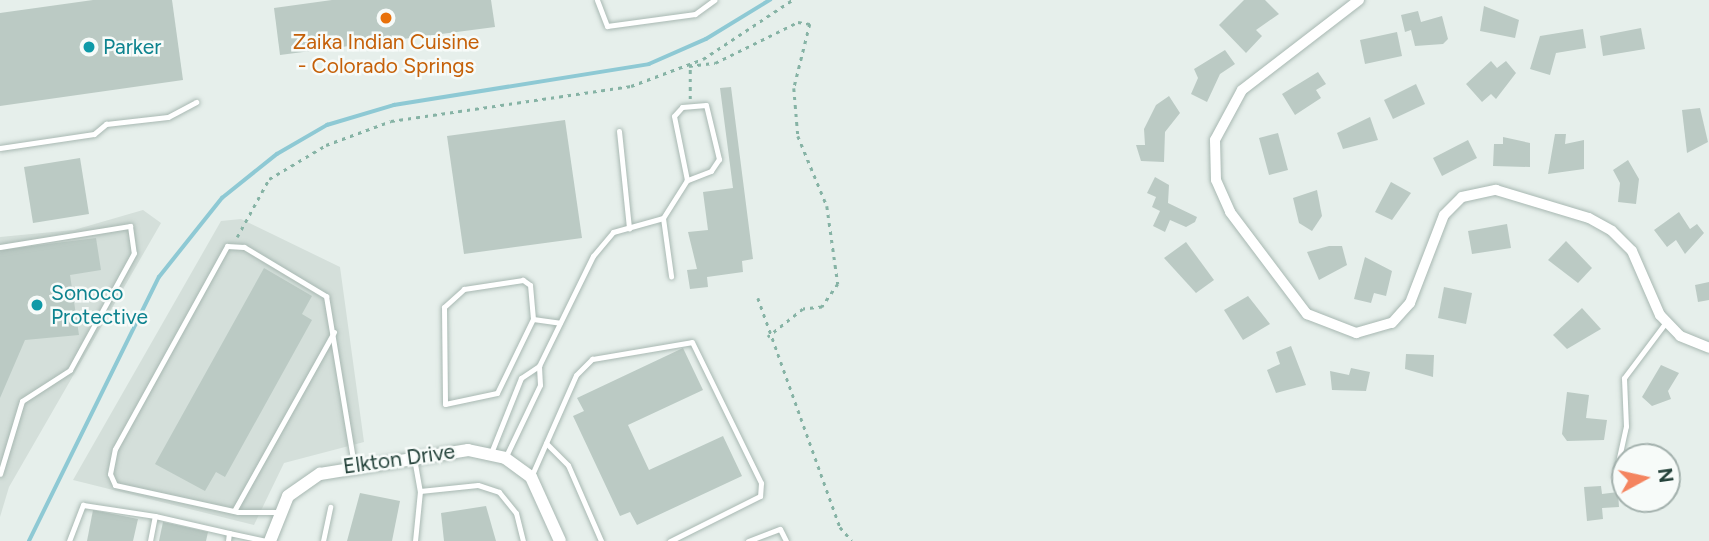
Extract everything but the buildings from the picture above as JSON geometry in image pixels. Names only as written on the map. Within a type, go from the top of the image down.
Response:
[{"type":"street","points":[[1359,0],[1253,81],[1225,112],[1213,152],[1221,194],[1297,304],[1330,328],[1368,332],[1402,315],[1444,215],[1462,197],[1483,190],[1589,218],[1612,231],[1632,251],[1666,322],[1679,336],[1709,348]]},
{"type":"street","name":"Elkton Drive","points":[[269,541],[279,512],[306,481],[354,466],[414,456],[491,453],[505,458],[531,477],[560,541]]},
{"type":"lane","points":[[597,0],[607,26],[695,13],[714,0]]},
{"type":"lane","points":[[0,148],[168,117],[196,102]]},
{"type":"lane","points":[[671,276],[663,218],[687,180],[711,171],[719,159],[712,113],[706,105],[690,106],[674,116],[687,180]]},
{"type":"lane","points":[[619,131],[629,228]]},
{"type":"lane","points":[[491,453],[522,378],[539,366],[593,256],[613,232],[663,218]]},
{"type":"lane","points":[[0,247],[130,226],[134,253],[71,370],[22,401],[0,474]]},
{"type":"lane","points":[[279,512],[234,511],[115,485],[110,474],[115,449],[228,246],[321,288],[334,332],[354,466]]},
{"type":"lane","points":[[523,280],[530,285],[534,319],[497,393],[445,404],[444,307],[464,289],[523,280]]},
{"type":"lane","points":[[534,319],[560,323]]},
{"type":"lane","points":[[1622,443],[1626,426],[1624,379],[1666,322]]},
{"type":"lane","points":[[234,511],[334,332]]},
{"type":"lane","points":[[531,477],[576,375],[592,359],[692,342],[761,483],[760,496],[670,541]]},
{"type":"lane","points":[[505,458],[540,385],[539,366]]},
{"type":"lane","points":[[546,443],[568,465],[601,541]]},
{"type":"lane","points":[[414,456],[420,491],[415,541]]},
{"type":"lane","points":[[420,491],[478,485],[499,492],[516,513],[523,541]]},
{"type":"lane","points":[[69,541],[83,505],[155,516],[269,541]]},
{"type":"lane","points":[[323,541],[330,508]]},
{"type":"lane","points":[[150,541],[155,516]]},
{"type":"lane","points":[[748,541],[780,529],[786,541]]},
{"type":"lane","points":[[228,541],[229,533]]},
{"type":"path","points":[[690,65],[792,0]]},
{"type":"path","points":[[233,247],[269,178],[326,145],[391,121],[631,86],[685,66],[715,62],[798,23],[810,24],[794,88],[798,136],[827,206],[838,284],[822,307],[803,309],[768,337]]},
{"type":"path","points":[[690,65],[690,106]]},
{"type":"path","points":[[758,298],[768,337],[840,527],[852,541]]},
{"type":"shaded area","points":[[143,210],[161,223],[9,487],[0,517],[0,237],[74,230]]},
{"type":"shaded area","points":[[241,219],[340,267],[364,442],[284,463],[254,525],[73,480],[221,221]]},
{"type":"waterway","points":[[29,541],[159,277],[222,198],[277,154],[327,125],[394,105],[649,64],[706,39],[770,0]]},
{"type":"place","name":"Zaika Indian Cuisine - Colorado Springs","points":[[386,18]]},
{"type":"place","name":"Parker","points":[[89,47]]},
{"type":"place","name":"Sonoco Protective","points":[[37,305]]}]
